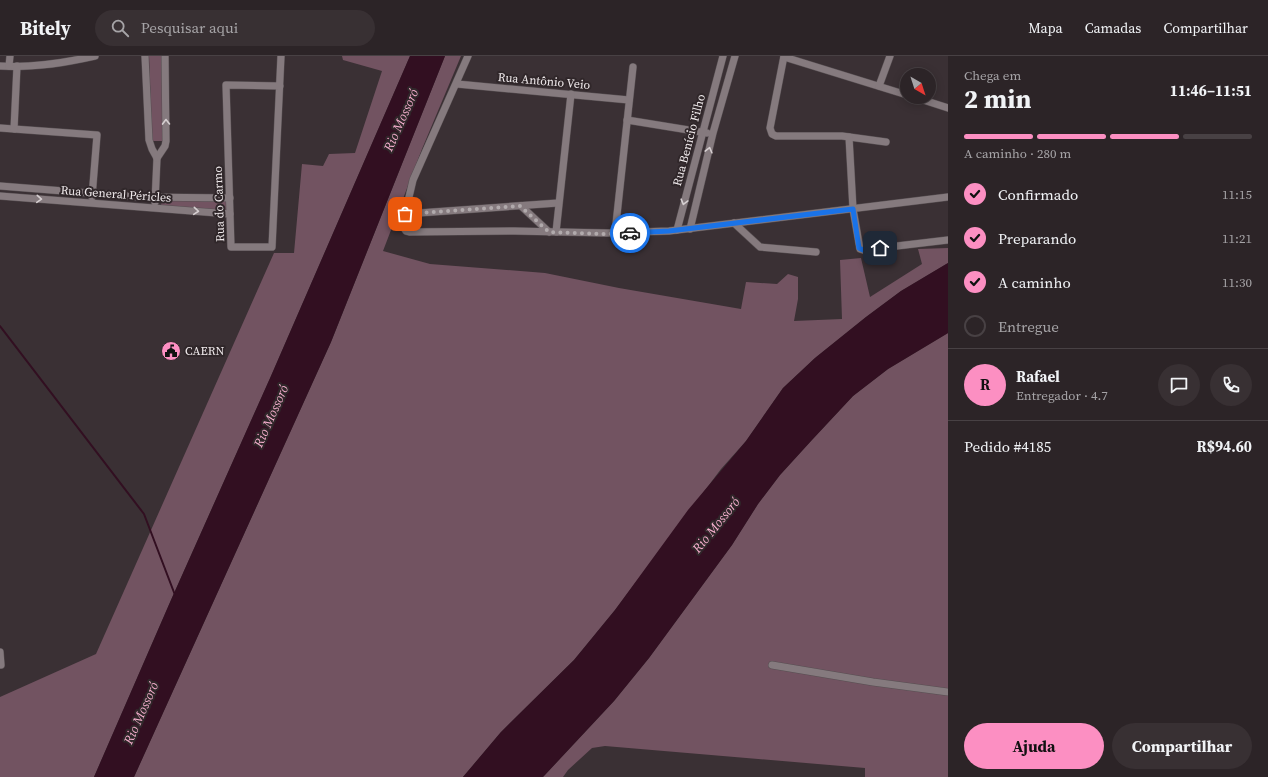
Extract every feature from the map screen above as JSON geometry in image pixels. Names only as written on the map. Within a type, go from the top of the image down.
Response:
[{"type":"street","points":[[8,66],[10,56]]},
{"type":"street","points":[[0,66],[57,63],[95,56]]},
{"type":"street","points":[[144,56],[149,140],[157,158]]},
{"type":"street","points":[[155,208],[157,158],[165,146],[166,141],[165,56]]},
{"type":"street","name":"Rua do Carmo","points":[[280,86],[226,85],[231,247],[272,248],[280,86],[281,56]]},
{"type":"street","points":[[468,56],[457,84],[413,180],[402,225],[406,231],[615,233],[677,230],[948,197]]},
{"type":"street","name":"Rua Benício Filho","points":[[677,230],[723,56]]},
{"type":"street","name":"Rua Benício Filho","points":[[690,229],[713,133],[734,56]]},
{"type":"street","points":[[879,86],[890,56]]},
{"type":"street","points":[[886,142],[849,137],[776,136],[772,134],[770,128],[784,57],[900,93]]},
{"type":"street","points":[[14,129],[17,66]]},
{"type":"street","points":[[615,233],[633,67]]},
{"type":"street","name":"Rua Antônio Veio","points":[[457,84],[629,100]]},
{"type":"street","points":[[552,232],[558,203],[571,94]]},
{"type":"street","points":[[936,104],[948,108]]},
{"type":"street","points":[[627,120],[713,133]]},
{"type":"street","points":[[0,128],[98,135],[92,203]]},
{"type":"street","points":[[849,137],[853,209],[859,248],[861,250],[948,240]]},
{"type":"street","name":"Rua General Péricles","points":[[0,186],[155,198],[230,198]]},
{"type":"street","name":"Rua General Péricles","points":[[0,196],[230,214]]},
{"type":"street","points":[[405,214],[558,203]]},
{"type":"street","points":[[520,206],[552,232]]},
{"type":"street","points":[[734,223],[760,247],[816,252]]},
{"type":"street","points":[[0,652],[0,667]]},
{"type":"street","points":[[772,665],[873,682],[948,692]]},
{"type":"shaded area","points":[[149,56],[162,56],[166,141],[152,141]]},
{"type":"shaded area","points":[[342,56],[410,56],[94,777],[0,777],[0,697],[96,654],[274,253],[294,253],[302,164],[323,166],[329,154],[355,153],[382,71],[343,60]]},
{"type":"shaded area","points":[[445,56],[461,56],[422,149],[383,251],[430,264],[545,273],[619,288],[741,309],[746,282],[777,284],[788,274],[798,277],[798,299],[794,321],[842,319],[840,260],[861,258],[870,297],[922,264],[918,249],[948,248],[948,263],[901,291],[866,317],[815,358],[783,388],[746,441],[721,469],[615,610],[574,660],[501,732],[463,777],[134,777],[331,342]]},
{"type":"shaded area","points":[[163,199],[227,201],[227,211],[161,205]]},
{"type":"shaded area","points":[[948,333],[948,777],[865,777],[865,768],[605,746],[592,748],[568,770],[563,777],[543,777],[614,701],[649,658],[732,545],[758,504],[780,475],[811,441],[853,396],[888,369]]},
{"type":"water","name":"Rio Mossoró","points":[[410,56],[445,56],[331,342],[134,777],[94,777],[271,376]]},
{"type":"water","name":"Rio Mossoró","points":[[948,263],[948,333],[888,369],[853,396],[811,441],[780,475],[758,504],[732,545],[649,658],[614,701],[543,777],[463,777],[501,732],[574,660],[615,610],[688,510],[746,441],[783,388],[815,358],[866,317],[901,291]]},
{"type":"waterway","points":[[0,326],[144,514],[175,595]]},
{"type":"way so far","points":[[405,214],[520,206],[549,232],[607,234],[630,233]]},
{"type":"place","name":"CAERN","points":[[171,351]]},
{"type":"route","points":[[630,233],[690,229],[853,209],[859,248],[861,250],[880,248]]}]
